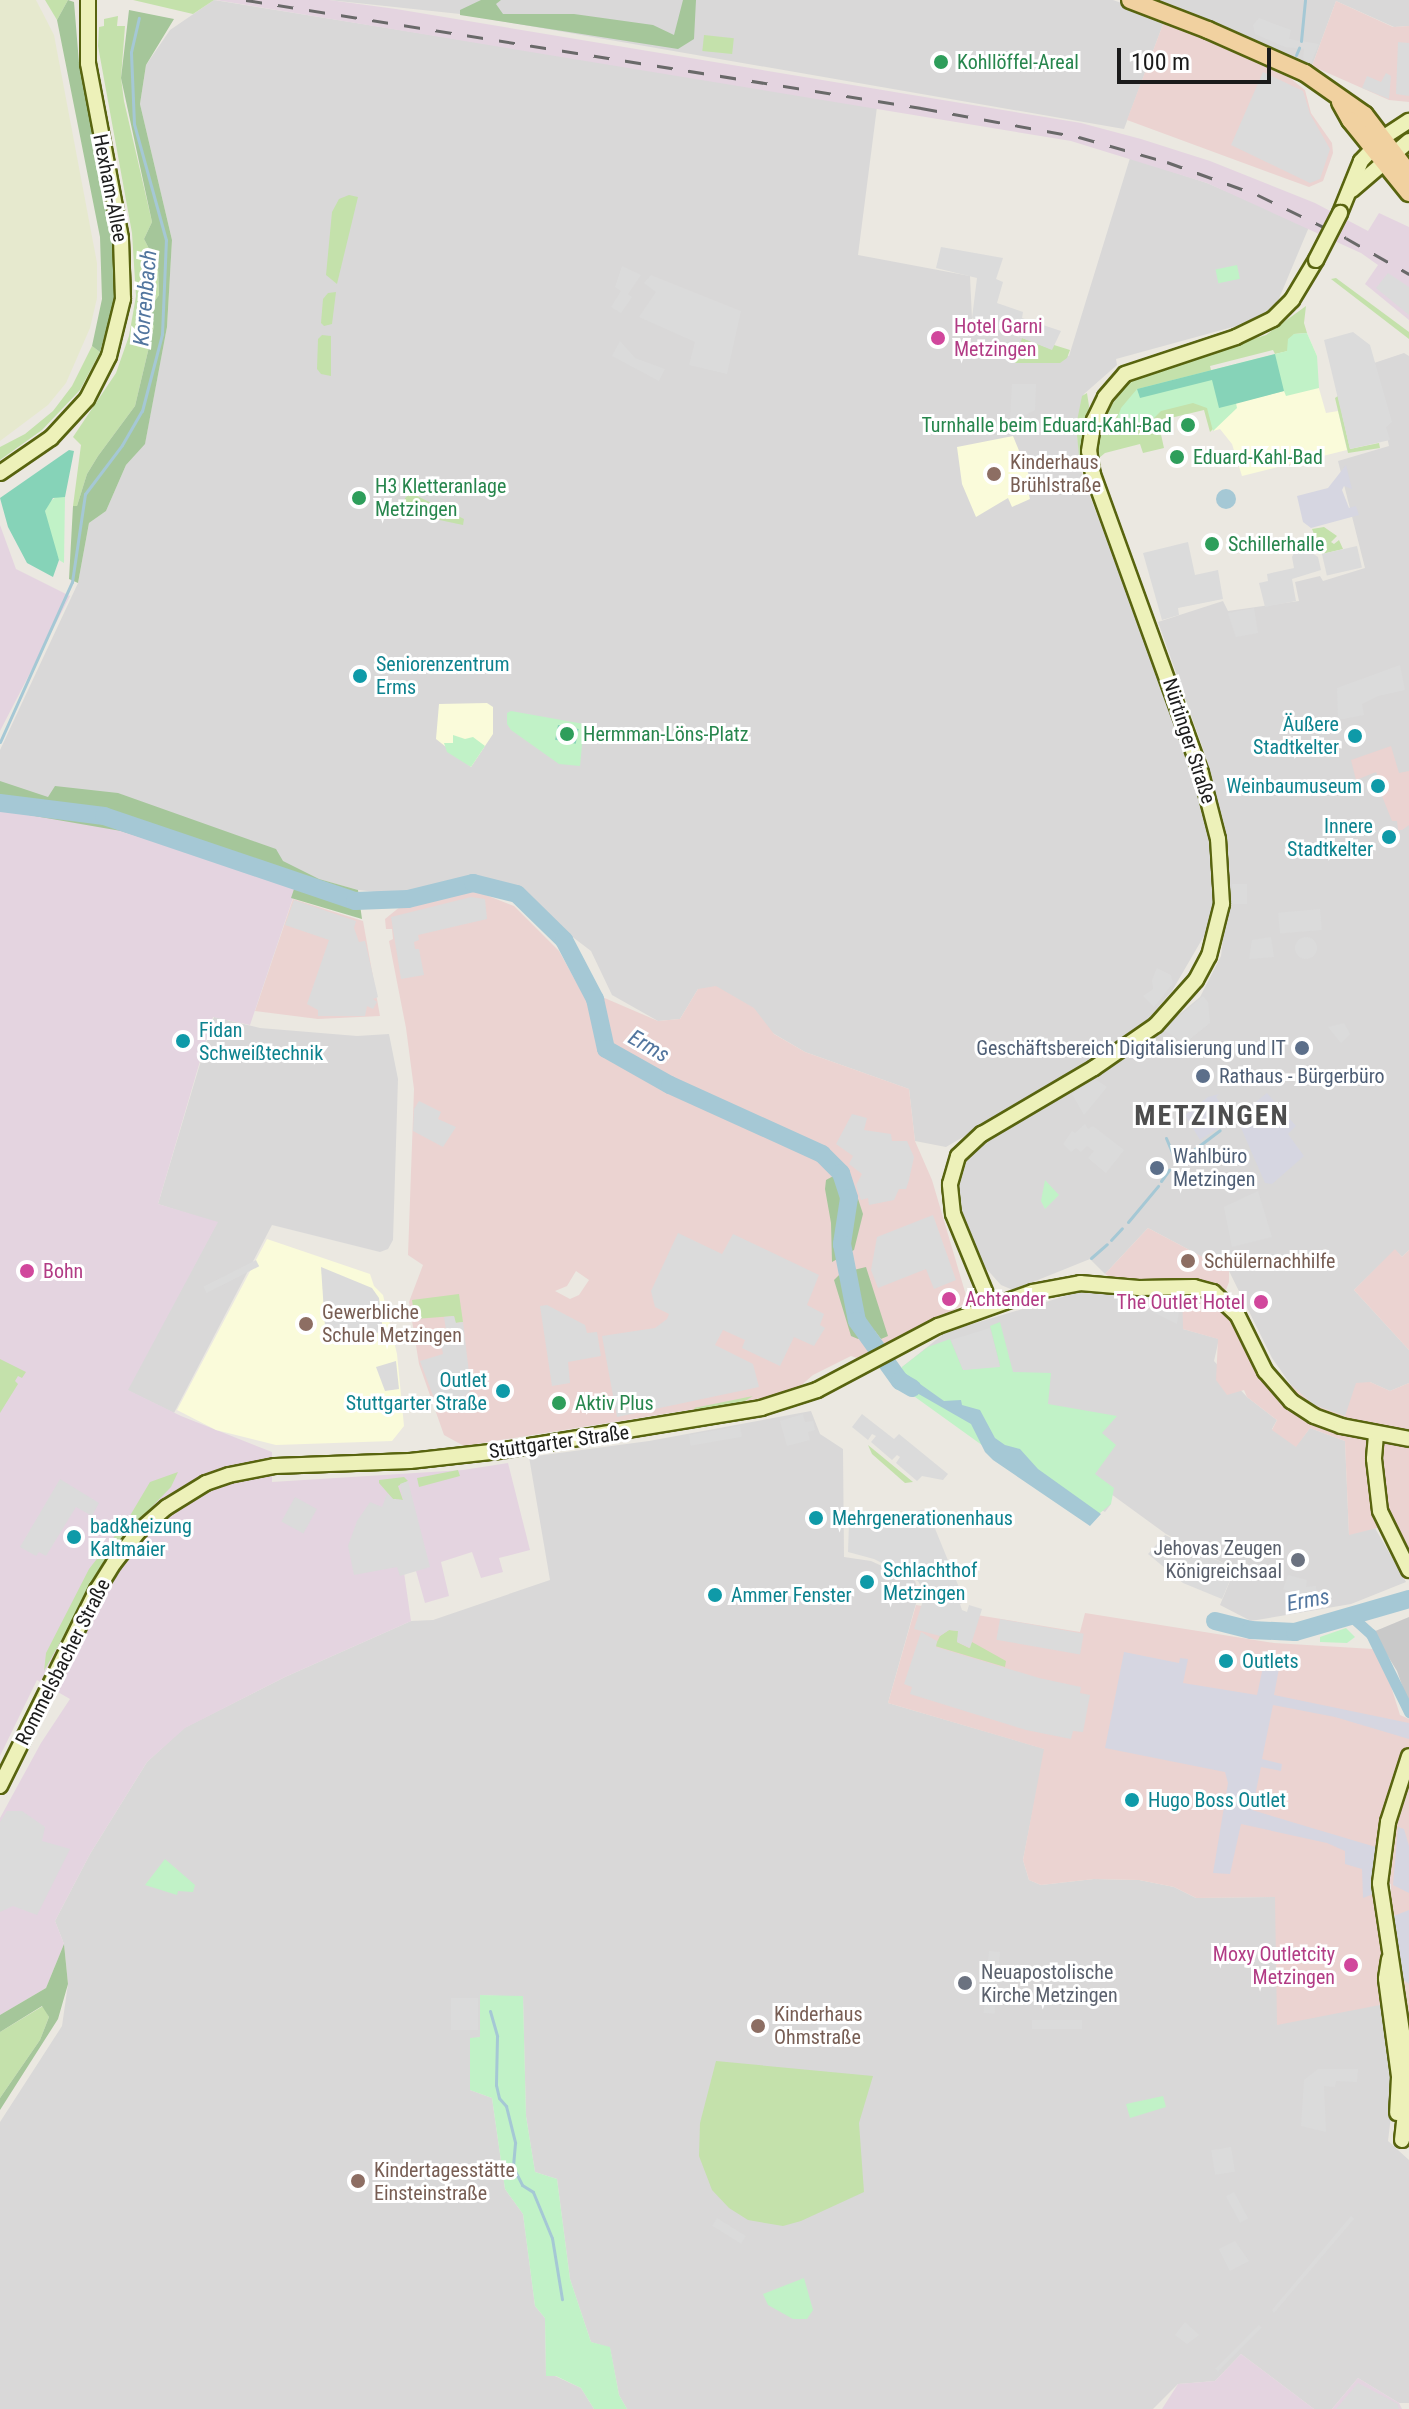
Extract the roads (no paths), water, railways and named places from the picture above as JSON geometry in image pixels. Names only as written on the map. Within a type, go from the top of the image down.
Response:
[{"type":"main road","name":"Hexham-Allee","points":[[0,473],[51,438],[87,399],[109,356],[123,299],[121,238],[88,63],[88,0]]},
{"type":"main road","points":[[1130,0],[1281,62],[1319,82],[1339,100],[1365,115],[1409,193]]},
{"type":"main road","name":"Nürtinger Straße","points":[[991,1306],[953,1214],[950,1184],[958,1156],[982,1134],[1094,1068],[1156,1025],[1203,968],[1212,950],[1222,904],[1218,839],[1195,751],[1093,475],[1089,451],[1094,420],[1105,397],[1125,374],[1236,337],[1273,319],[1292,300],[1316,260],[1351,190],[1361,161],[1378,142],[1409,121]]},
{"type":"main road","name":"Nürtinger Straße","points":[[1351,190],[1409,141]]},
{"type":"main road","points":[[1390,158],[1409,173]]},
{"type":"main road","name":"Stuttgarter Straße","points":[[206,1483],[275,1466],[440,1459],[689,1422],[799,1397],[866,1367],[938,1326],[1033,1292],[1080,1283],[1139,1288],[1194,1287],[1220,1295],[1243,1323],[1265,1371],[1291,1401],[1318,1418],[1376,1435]]},
{"type":"main road","points":[[1404,1438],[1376,1435],[1374,1459],[1380,1511],[1409,1570]]},
{"type":"main road","name":"Rommelsbacher Straße","points":[[0,1786],[97,1590],[138,1532],[167,1507],[206,1483]]},
{"type":"main road","points":[[1405,2146],[1396,2125],[1399,2077],[1386,1979],[1389,1959],[1380,1883],[1386,1836],[1409,1756]]},
{"type":"main road","points":[[1384,1900],[1396,1824],[1409,1778]]},
{"type":"water","points":[[1226,489],[1233,492],[1236,499],[1233,506],[1226,509],[1219,506],[1216,499],[1219,492]]},
{"type":"water","points":[[899,1369],[944,1401],[961,1400],[962,1405],[980,1410],[995,1438],[1020,1449],[1038,1469],[1101,1514],[1090,1526],[993,1460],[985,1452],[971,1424],[889,1377]]},
{"type":"waterway","points":[[1301,41],[1305,0]]},
{"type":"waterway","name":"Korrenbach","points":[[0,742],[72,582],[85,494],[122,445],[142,411],[162,334],[166,240],[134,124],[131,52],[139,18]]},
{"type":"waterway","points":[[1296,55],[1299,48]]},
{"type":"waterway","name":"Erms","points":[[0,803],[104,816],[355,901],[408,899],[473,883],[517,894],[564,940],[595,999],[606,1049],[670,1085],[822,1154],[841,1173],[849,1198],[842,1244],[857,1321],[900,1381],[912,1388]]},
{"type":"waterway","points":[[1175,1164],[1220,1130]]},
{"type":"waterway","points":[[1166,1138],[1175,1159]]},
{"type":"waterway","points":[[1161,1181],[1169,1170]]},
{"type":"waterway","points":[[1128,1222],[1158,1186]]},
{"type":"waterway","points":[[1111,1240],[1122,1228]]},
{"type":"waterway","points":[[1091,1258],[1107,1244]]},
{"type":"waterway","name":"Erms","points":[[1215,1621],[1251,1630],[1295,1632],[1409,1599]]},
{"type":"waterway","points":[[1352,1617],[1371,1634],[1409,1712]]},
{"type":"waterway","points":[[490,2011],[497,2036],[496,2085],[499,2098],[506,2106],[515,2143],[513,2167],[522,2185],[533,2192],[552,2238],[562,2299]]},
{"type":"railway","points":[[246,0],[921,108],[1079,137],[1167,162],[1258,195],[1346,238],[1409,274]]},
{"type":"place","name":"Kohllöffel-Areal","points":[[941,62]]},
{"type":"place","name":"Hotel Garni Metzingen","points":[[938,338]]},
{"type":"place","name":"Turnhalle beim Eduard-Kahl-Bad","points":[[1188,425]]},
{"type":"place","name":"Eduard-Kahl-Bad","points":[[1177,457]]},
{"type":"place","name":"Kinderhaus Brühlstraße","points":[[994,474]]},
{"type":"place","name":"H3 Kletteranlage Metzingen","points":[[359,498]]},
{"type":"place","name":"Schillerhalle","points":[[1212,544]]},
{"type":"place","name":"Seniorenzentrum Erms","points":[[360,676]]},
{"type":"place","name":"Hermman-Löns-Platz","points":[[567,734]]},
{"type":"place","name":"Äußere Stadtkelter","points":[[1355,736]]},
{"type":"place","name":"Weinbaumuseum","points":[[1378,786]]},
{"type":"place","name":"Innere Stadtkelter","points":[[1389,837]]},
{"type":"place","name":"Fidan Schweißtechnik","points":[[183,1041]]},
{"type":"place","name":"Geschäftsbereich Digitalisierung und IT","points":[[1302,1048]]},
{"type":"place","name":"Rathaus - Bürgerbüro","points":[[1203,1076]]},
{"type":"place","name":"Wahlbüro Metzingen","points":[[1157,1168]]},
{"type":"place","name":"Schülernachhilfe","points":[[1188,1261]]},
{"type":"place","name":"Bohn","points":[[27,1271]]},
{"type":"place","name":"Achtender","points":[[949,1299]]},
{"type":"place","name":"The Outlet Hotel","points":[[1261,1302]]},
{"type":"place","name":"Gewerbliche Schule Metzingen","points":[[306,1324]]},
{"type":"place","name":"Outlet Stuttgarter Straße","points":[[503,1391]]},
{"type":"place","name":"Aktiv Plus","points":[[559,1403]]},
{"type":"place","name":"Mehrgenerationenhaus","points":[[816,1518]]},
{"type":"place","name":"bad&heizung Kaltmaier","points":[[74,1537]]},
{"type":"place","name":"Jehovas Zeugen Königreichsaal","points":[[1298,1560]]},
{"type":"place","name":"Schlachthof Metzingen","points":[[867,1582]]},
{"type":"place","name":"Ammer Fenster","points":[[715,1595]]},
{"type":"place","name":"Outlets","points":[[1226,1661]]},
{"type":"place","name":"Hugo Boss Outlet","points":[[1132,1800]]},
{"type":"place","name":"Moxy Outletcity Metzingen","points":[[1351,1965]]},
{"type":"place","name":"Neuapostolische Kirche Metzingen","points":[[965,1983]]},
{"type":"place","name":"Kinderhaus Ohmstraße","points":[[758,2026]]},
{"type":"place","name":"Kindertagesstätte Einsteinstraße","points":[[358,2181]]},
{"type":"district","name":"METZINGEN","points":[[1212,1116]]}]
